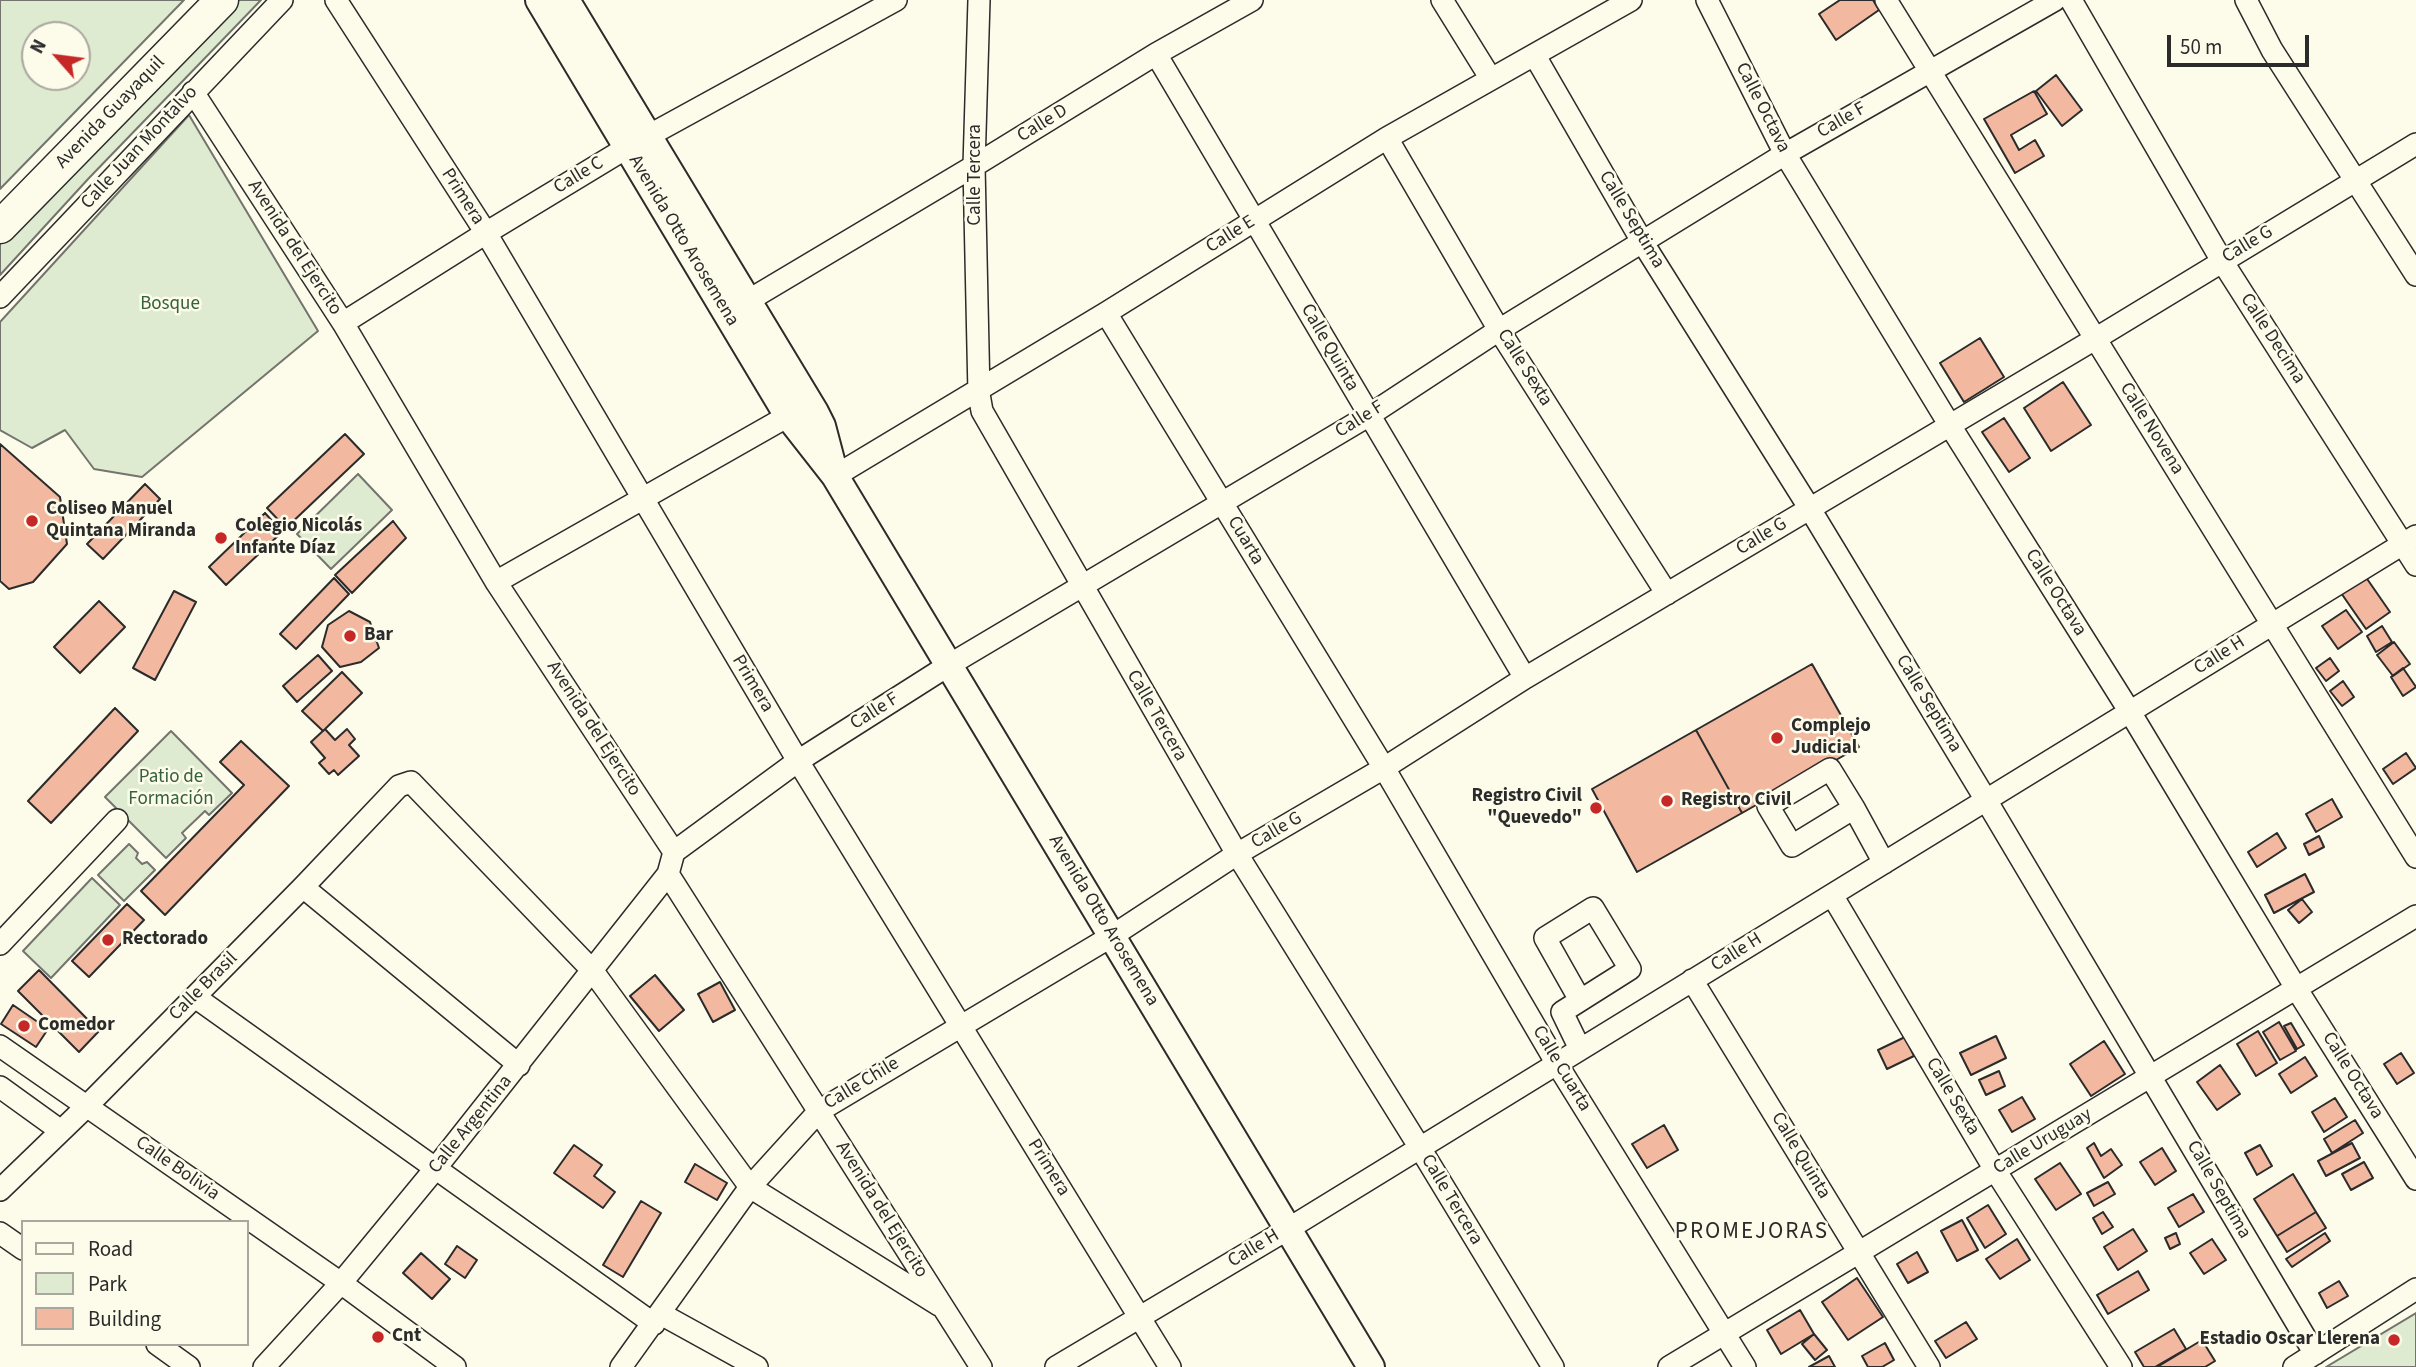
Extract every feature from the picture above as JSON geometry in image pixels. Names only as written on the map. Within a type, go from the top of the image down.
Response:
[{"type":"highway","name":"Avenida Guayaquil","points":[[0,227],[222,0]]},
{"type":"main road","name":"Avenida Otto Arosemena","points":[[539,0],[639,141]]},
{"type":"main road","name":"Avenida Otto Arosemena","points":[[566,0],[639,141],[737,307],[788,416],[835,476],[1371,1367]]},
{"type":"main road","name":"Avenida Otto Arosemena","points":[[737,307],[816,412],[835,476]]},
{"type":"street","name":"Calle Juan Montalvo","points":[[0,297],[282,0]]},
{"type":"street","name":"Primera","points":[[336,0],[486,233],[798,761],[1170,1367]]},
{"type":"street","name":"Calle C","points":[[343,323],[639,141],[895,0]]},
{"type":"street","name":"Calle Tercera","points":[[979,0],[974,166],[982,411],[1237,854],[1553,1367]]},
{"type":"street","name":"Calle D","points":[[737,307],[1156,54],[1252,0]]},
{"type":"street","points":[[1442,0],[1492,79]]},
{"type":"street","name":"Calle E","points":[[835,476],[1106,313],[1387,138],[1631,0]]},
{"type":"street","name":"Calle Octava","points":[[1707,0],[1785,154],[2416,1179]]},
{"type":"street","name":"Calle Novena","points":[[1886,0],[2416,858]]},
{"type":"street","name":"Calle F","points":[[674,852],[798,761],[949,665],[1368,416],[1499,330],[1785,154],[2055,0]]},
{"type":"street","name":"Calle Decima","points":[[2071,0],[2222,261],[2410,540],[2416,565]]},
{"type":"street","points":[[2246,0],[2272,50],[2416,275]]},
{"type":"street","name":"Calle Quinta","points":[[1156,54],[1525,678]]},
{"type":"street","name":"Calle Septima","points":[[1535,56],[1643,243],[1810,509],[2315,1354]]},
{"type":"street","name":"Avenida del Ejercito","points":[[193,92],[343,323],[496,582],[674,852]]},
{"type":"street","name":"Calle Sexta","points":[[1387,138],[1499,330],[1667,594]]},
{"type":"street","name":"Calle G","points":[[1112,936],[1237,854],[1384,768],[1525,678],[2095,339],[2416,144]]},
{"type":"street","name":"Cuarta","points":[[1106,313],[1384,768]]},
{"type":"street","points":[[496,582],[788,416]]},
{"type":"street","name":"Calle H","points":[[1056,1367],[1288,1229],[2410,540]]},
{"type":"street","name":"Calle Cuarta","points":[[1384,768],[1557,1064],[1745,1367]]},
{"type":"street","name":"Calle Brasil","points":[[0,1190],[86,1107],[399,786],[406,782],[415,784],[592,970]]},
{"type":"street","points":[[1854,808],[1884,863]]},
{"type":"street","points":[[0,944],[117,820]]},
{"type":"street","points":[[668,874],[674,852]]},
{"type":"street","name":"Avenida del Ejercito","points":[[668,874],[981,1367]]},
{"type":"street","name":"Calle Argentina","points":[[264,1367],[341,1283],[435,1170],[668,874]]},
{"type":"street","points":[[303,887],[519,1065]]},
{"type":"street","name":"Calle Sexta","points":[[1832,895],[1995,1170],[2121,1367]]},
{"type":"street","name":"Calle Uruguay","points":[[1669,1367],[2416,916]]},
{"type":"street","name":"Calle Chile","points":[[621,1367],[750,1187],[819,1111],[1112,936]]},
{"type":"street","points":[[592,970],[750,1187],[943,1308]]},
{"type":"street","name":"Calle Quinta","points":[[1692,980],[1929,1367]]},
{"type":"street","points":[[195,997],[435,1170],[657,1319],[757,1367]]},
{"type":"street","points":[[1580,1000],[1561,1014],[1580,1049]]},
{"type":"street","name":"Calle Bolivia","points":[[0,1046],[341,1283],[455,1367]]},
{"type":"street","points":[[0,1087],[61,1131]]},
{"type":"street","points":[[0,1233],[21,1248]]},
{"type":"street","points":[[2294,1367],[2416,1289]]},
{"type":"street","points":[[159,1346],[189,1367]]},
{"type":"green space","points":[[0,0],[184,0],[0,189]]},
{"type":"green space","points":[[234,0],[261,0],[89,178],[0,275],[0,239]]},
{"type":"green space","name":"Bosque","points":[[189,115],[318,331],[142,477],[94,469],[65,430],[32,448],[0,430],[0,322]]},
{"type":"green space","points":[[358,474],[392,510],[331,569],[297,534]]},
{"type":"green space","name":"Patio de Formación","points":[[171,731],[232,793],[209,815],[205,811],[182,833],[186,838],[166,858],[105,797]]},
{"type":"green space","points":[[129,844],[138,853],[136,858],[142,864],[147,862],[155,870],[124,901],[98,875]]},
{"type":"green space","points":[[92,878],[120,905],[51,978],[23,951]]},
{"type":"green space","name":"Estadio Oscar Llerena","points":[[2416,1313],[2416,1367],[2326,1367]]},
{"type":"building","points":[[1840,0],[1873,0],[1879,10],[1836,40],[1819,14]]},
{"type":"building","points":[[2056,75],[2082,110],[2062,126],[2036,91]]},
{"type":"building","points":[[2034,91],[2047,114],[2011,135],[2019,150],[2035,140],[2044,156],[2015,173],[1984,119]]},
{"type":"building","points":[[1980,338],[2004,377],[1964,402],[1940,363]]},
{"type":"building","points":[[2063,382],[2091,425],[2051,451],[2024,408]]},
{"type":"building","points":[[2004,418],[2030,458],[2009,472],[1982,432]]},
{"type":"building","points":[[345,434],[364,454],[286,528],[267,508]]},
{"type":"building","name":"Coliseo Manuel Quintana Miranda","points":[[0,444],[60,497],[67,544],[33,582],[9,589],[0,581]]},
{"type":"building","points":[[145,484],[160,499],[103,559],[87,544]]},
{"type":"building","points":[[265,513],[282,532],[226,585],[209,567]]},
{"type":"building","points":[[393,521],[406,538],[352,593],[335,575]]},
{"type":"building","points":[[2363,573],[2390,612],[2366,629],[2339,590]]},
{"type":"building","points":[[334,578],[349,594],[296,649],[280,634]]},
{"type":"building","points":[[174,591],[196,602],[155,680],[133,668]]},
{"type":"building","points":[[99,601],[125,627],[80,673],[54,647]]},
{"type":"building","points":[[2346,610],[2362,632],[2338,649],[2322,626]]},
{"type":"building","name":"Bar","points":[[349,611],[370,622],[379,648],[361,662],[340,667],[322,647],[328,625]]},
{"type":"building","points":[[2382,626],[2392,642],[2376,652],[2367,636]]},
{"type":"building","points":[[2394,642],[2410,664],[2393,676],[2377,655]]},
{"type":"building","points":[[318,655],[332,671],[297,702],[283,686]]},
{"type":"building","points":[[2330,658],[2339,671],[2326,681],[2316,668]]},
{"type":"building","name":"Complejo Judicial","points":[[1812,664],[1859,747],[1742,813],[1696,730]]},
{"type":"building","points":[[2403,668],[2416,687],[2403,696],[2391,677]]},
{"type":"building","points":[[342,672],[362,693],[323,731],[302,711]]},
{"type":"building","points":[[2343,681],[2354,697],[2342,706],[2330,691]]},
{"type":"building","points":[[115,708],[138,731],[51,823],[28,801]]},
{"type":"building","points":[[325,729],[335,740],[347,729],[355,739],[349,745],[359,756],[338,775],[334,770],[329,774],[319,763],[325,758],[311,742]]},
{"type":"building","name":"Registro Civil","points":[[1696,730],[1742,813],[1637,872],[1592,789]]},
{"type":"building","points":[[241,741],[289,786],[165,915],[141,891],[244,785],[220,762]]},
{"type":"building","points":[[2406,753],[2416,768],[2393,784],[2383,769]]},
{"type":"building","points":[[2332,799],[2342,817],[2316,832],[2306,814]]},
{"type":"building","points":[[2277,833],[2286,848],[2257,867],[2248,852]]},
{"type":"building","points":[[2319,836],[2324,847],[2309,855],[2304,844]]},
{"type":"building","points":[[2305,874],[2314,892],[2274,913],[2265,895]]},
{"type":"building","points":[[2302,899],[2312,912],[2299,923],[2288,910]]},
{"type":"building","name":"Rectorado","points":[[127,904],[144,920],[89,977],[72,961]]},
{"type":"building","points":[[39,970],[99,1031],[79,1052],[18,991]]},
{"type":"building","points":[[655,975],[684,1010],[659,1031],[630,996]]},
{"type":"building","points":[[720,982],[735,1010],[713,1022],[698,994]]},
{"type":"building","name":"Comedor","points":[[13,1005],[48,1029],[36,1047],[1,1024]]},
{"type":"building","points":[[2279,1022],[2296,1051],[2280,1060],[2263,1032]]},
{"type":"building","points":[[2291,1023],[2304,1045],[2297,1049],[2284,1026]]},
{"type":"building","points":[[2258,1031],[2277,1063],[2256,1076],[2237,1044]]},
{"type":"building","points":[[1996,1036],[2006,1058],[1971,1075],[1960,1053]]},
{"type":"building","points":[[1905,1037],[1914,1056],[1887,1069],[1878,1050]]},
{"type":"building","points":[[2104,1041],[2125,1074],[2091,1096],[2070,1064]]},
{"type":"building","points":[[2401,1053],[2414,1073],[2397,1084],[2384,1064]]},
{"type":"building","points":[[2305,1057],[2317,1076],[2291,1093],[2279,1074]]},
{"type":"building","points":[[2220,1065],[2240,1094],[2217,1110],[2197,1082]]},
{"type":"building","points":[[1999,1071],[2005,1086],[1986,1095],[1979,1080]]},
{"type":"building","points":[[2022,1097],[2035,1119],[2012,1132],[1999,1110]]},
{"type":"building","points":[[2335,1098],[2347,1117],[2324,1132],[2312,1112]]},
{"type":"building","points":[[2355,1120],[2363,1133],[2332,1153],[2324,1139]]},
{"type":"building","points":[[1664,1125],[1678,1150],[1647,1168],[1632,1144]]},
{"type":"building","points":[[2094,1143],[2101,1156],[2111,1149],[2122,1165],[2104,1178],[2087,1148]]},
{"type":"building","points":[[2352,1143],[2360,1158],[2326,1176],[2318,1161]]},
{"type":"building","points":[[574,1145],[602,1165],[594,1176],[615,1192],[603,1208],[554,1173]]},
{"type":"building","points":[[2260,1145],[2272,1166],[2257,1175],[2245,1153]]},
{"type":"building","points":[[2162,1148],[2176,1171],[2155,1185],[2140,1162]]},
{"type":"building","points":[[2364,1162],[2373,1178],[2351,1190],[2342,1174]]},
{"type":"building","points":[[2060,1163],[2081,1194],[2056,1210],[2035,1179]]},
{"type":"building","points":[[695,1164],[727,1183],[717,1200],[685,1182]]},
{"type":"building","points":[[2293,1174],[2316,1212],[2277,1236],[2254,1199]]},
{"type":"building","points":[[2108,1182],[2115,1194],[2094,1206],[2087,1193]]},
{"type":"building","points":[[2193,1194],[2204,1212],[2179,1227],[2168,1208]]},
{"type":"building","points":[[641,1201],[661,1213],[623,1277],[603,1265]]},
{"type":"building","points":[[1988,1205],[2006,1234],[1985,1248],[1967,1218]]},
{"type":"building","points":[[2103,1212],[2113,1227],[2102,1234],[2093,1218]]},
{"type":"building","points":[[2316,1212],[2326,1228],[2287,1252],[2277,1236]]},
{"type":"building","points":[[1962,1220],[1978,1250],[1957,1261],[1941,1231]]},
{"type":"building","points":[[2133,1229],[2147,1251],[2118,1270],[2104,1247]]},
{"type":"building","points":[[2176,1233],[2180,1244],[2170,1249],[2165,1238]]},
{"type":"building","points":[[2325,1233],[2330,1241],[2292,1267],[2286,1259]]},
{"type":"building","points":[[2017,1239],[2030,1260],[2000,1279],[1986,1259]]},
{"type":"building","points":[[2212,1239],[2226,1260],[2204,1274],[2190,1253]]},
{"type":"building","points":[[457,1246],[477,1260],[465,1278],[445,1264]]},
{"type":"building","points":[[1917,1252],[1928,1272],[1908,1283],[1897,1264]]},
{"type":"building","points":[[421,1253],[450,1279],[432,1299],[403,1273]]},
{"type":"building","points":[[2138,1271],[2149,1290],[2108,1314],[2097,1295]]},
{"type":"building","points":[[1857,1278],[1883,1317],[1848,1340],[1822,1302]]},
{"type":"building","points":[[2339,1281],[2348,1296],[2327,1308],[2319,1293]]},
{"type":"building","points":[[1800,1310],[1814,1334],[1781,1354],[1767,1330]]},
{"type":"building","points":[[1966,1322],[1977,1339],[1946,1358],[1935,1341]]},
{"type":"building","points":[[2174,1329],[2186,1349],[2155,1367],[2144,1367],[2135,1352]]},
{"type":"building","points":[[1814,1334],[1827,1350],[1815,1360],[1802,1344]]},
{"type":"building","points":[[2202,1340],[2215,1361],[2205,1367],[2157,1367]]},
{"type":"building","points":[[1885,1343],[1894,1360],[1882,1367],[1868,1367],[1862,1356]]},
{"type":"building","points":[[1829,1356],[1835,1367],[1809,1367]]},
{"type":"place","name":"Coliseo Manuel Quintana Miranda","points":[[32,521]]},
{"type":"place","name":"Colegio Nicolás Infante Díaz","points":[[221,538]]},
{"type":"place","name":"Bar","points":[[350,636]]},
{"type":"place","name":"Complejo Judicial","points":[[1777,738]]},
{"type":"place","name":"Registro Civil","points":[[1667,801]]},
{"type":"place","name":"Registro Civil \"Quevedo\"","points":[[1596,808]]},
{"type":"place","name":"Rectorado","points":[[108,940]]},
{"type":"place","name":"Comedor","points":[[24,1026]]},
{"type":"place","name":"Cnt","points":[[378,1337]]},
{"type":"place","name":"Estadio Oscar Llerena","points":[[2394,1340]]},
{"type":"district","name":"PROMEJORAS","points":[[1752,1233]]}]
